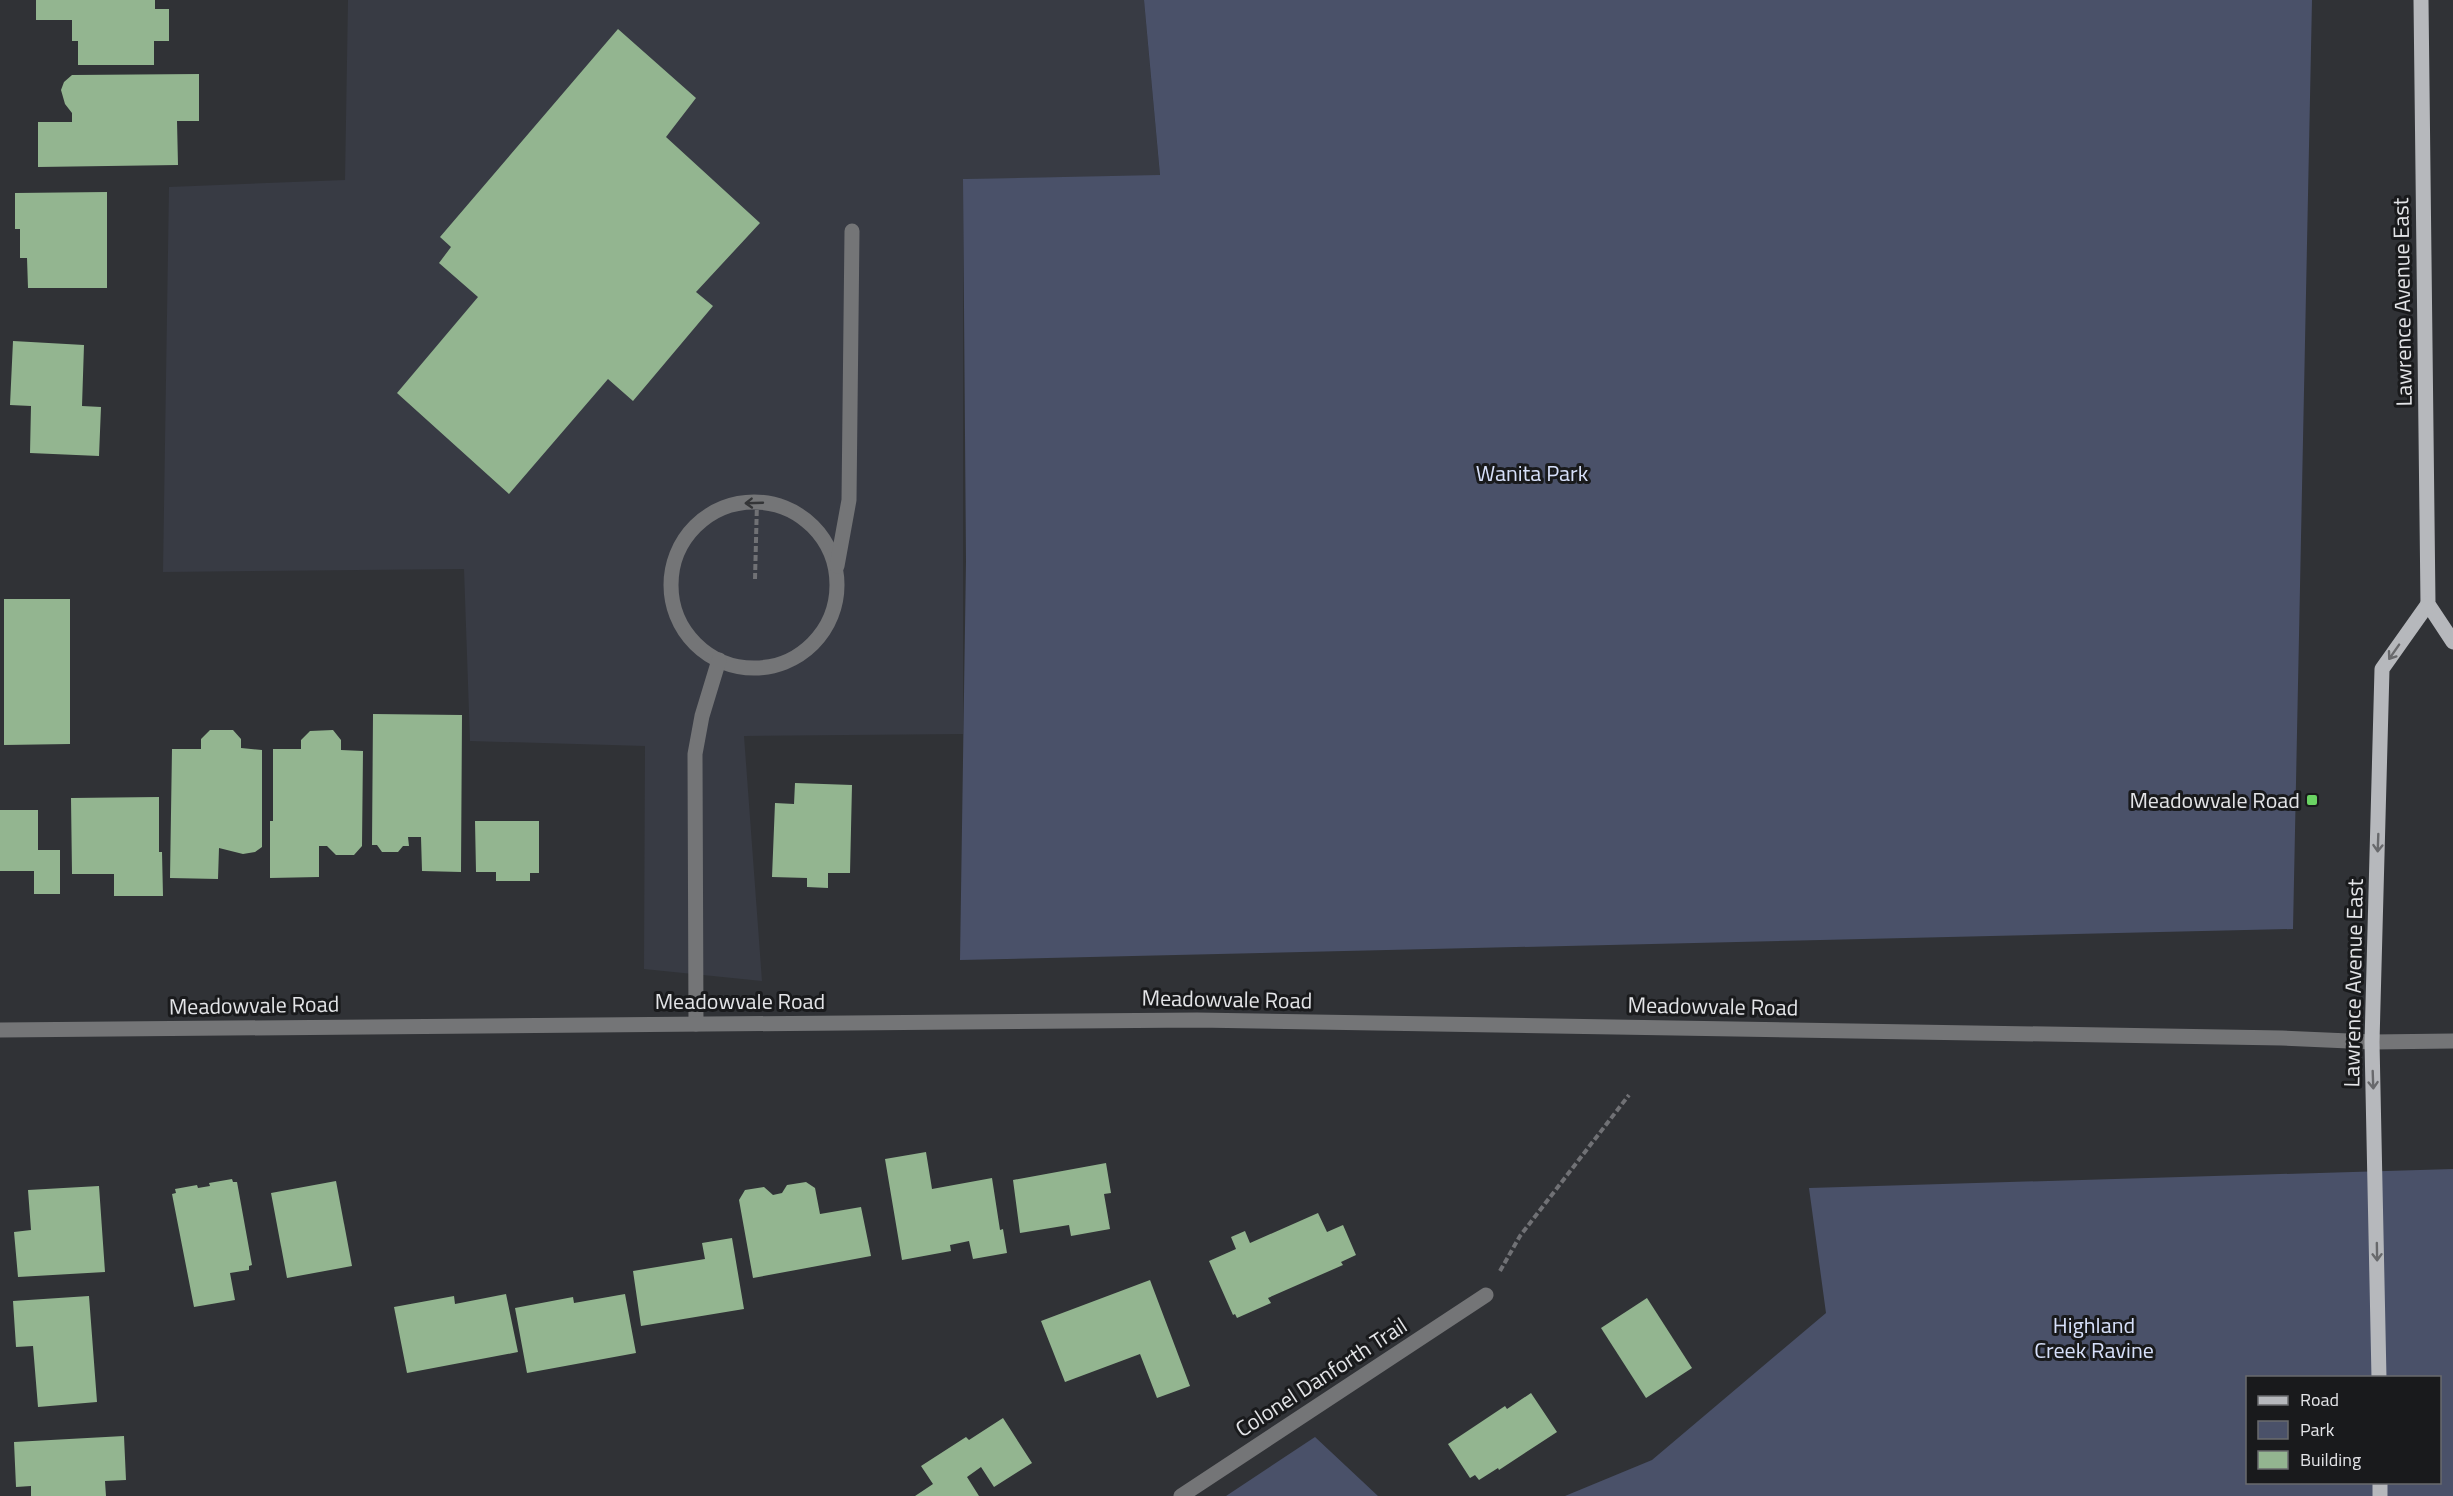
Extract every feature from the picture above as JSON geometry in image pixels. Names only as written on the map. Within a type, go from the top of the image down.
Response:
[{"type":"main road","name":"Lawrence Avenue East","points":[[2379,1376],[2372,1042],[2382,669],[2428,604],[2421,0]]},
{"type":"main road","points":[[2428,604],[2453,642]]},
{"type":"street","points":[[836,569],[827,544],[810,523],[788,508],[757,502],[735,504],[710,514],[690,532],[676,555],[670,583],[675,611],[688,636],[708,656],[734,667],[762,669],[790,662],[813,645],[829,622],[837,596],[836,569],[849,500],[852,231]]},
{"type":"street","points":[[696,1024],[695,754],[702,716],[719,660]]},
{"type":"street","name":"Meadowvale Road","points":[[0,1030],[1186,1020],[2258,1037],[2372,1042],[2453,1041]]},
{"type":"street","name":"Colonel Danforth Trail","points":[[1181,1496],[1486,1295]]},
{"type":"path","points":[[756,579],[757,502]]},
{"type":"path","points":[[1486,1295],[1521,1236],[1629,1095]]},
{"type":"shaded area","points":[[348,0],[1144,0],[1160,176],[963,179],[963,734],[744,736],[762,981],[644,969],[645,746],[470,741],[464,569],[163,572],[169,187],[345,180]]},
{"type":"green space","name":"Wanita Park","points":[[1144,0],[2312,0],[2293,929],[960,960],[966,561],[963,179],[1160,175]]},
{"type":"green space","name":"Highland Creek Ravine","points":[[2453,1169],[2453,1496],[1565,1496],[1652,1460],[1826,1313],[1809,1188]]},
{"type":"green space","points":[[1315,1437],[1378,1496],[1226,1496]]},
{"type":"building","points":[[36,0],[155,0],[155,9],[169,9],[169,41],[154,41],[154,65],[78,65],[78,41],[72,41],[72,20],[36,20]]},
{"type":"building","points":[[618,29],[696,98],[666,137],[760,223],[696,292],[713,306],[633,401],[608,379],[509,494],[397,393],[478,297],[439,263],[451,247],[440,237]]},
{"type":"building","points":[[199,74],[199,121],[177,121],[178,165],[38,167],[38,122],[72,122],[72,113],[65,104],[61,90],[64,82],[72,75]]},
{"type":"building","points":[[107,192],[107,288],[28,288],[27,258],[20,258],[20,229],[15,229],[15,193]]},
{"type":"building","points":[[13,341],[84,345],[82,406],[101,407],[99,456],[30,453],[31,406],[10,405]]},
{"type":"building","points":[[4,599],[70,599],[70,744],[4,745]]},
{"type":"building","points":[[373,714],[462,715],[461,872],[422,871],[421,837],[408,837],[409,846],[403,846],[398,852],[382,852],[377,845],[372,845]]},
{"type":"building","points":[[210,730],[233,730],[241,739],[241,748],[262,750],[262,847],[255,852],[243,854],[219,848],[218,879],[170,878],[172,749],[201,749],[201,739]]},
{"type":"building","points":[[333,730],[341,740],[341,750],[363,751],[362,846],[354,855],[336,855],[327,846],[319,846],[319,877],[270,878],[273,749],[301,749],[301,740],[310,731]]},
{"type":"building","points":[[795,783],[852,785],[850,873],[828,873],[828,888],[807,887],[807,878],[772,877],[775,803],[794,804]]},
{"type":"building","points":[[159,797],[159,852],[162,852],[163,896],[114,896],[114,874],[72,874],[71,798]]},
{"type":"building","points":[[0,810],[38,810],[38,850],[60,850],[60,894],[34,894],[34,871],[0,871]]},
{"type":"building","points":[[475,821],[539,821],[539,873],[530,873],[530,881],[496,881],[496,872],[476,872]]},
{"type":"building","points":[[926,1152],[932,1189],[992,1178],[1000,1230],[1003,1229],[1007,1253],[973,1259],[969,1241],[950,1245],[951,1251],[902,1260],[885,1159]]},
{"type":"building","points":[[1106,1163],[1111,1193],[1104,1194],[1110,1229],[1071,1236],[1069,1225],[1020,1233],[1013,1180]]},
{"type":"building","points":[[232,1179],[233,1182],[237,1182],[252,1265],[249,1266],[249,1270],[230,1273],[235,1300],[194,1307],[172,1194],[176,1193],[175,1189],[197,1185],[198,1188],[210,1186],[209,1183]]},
{"type":"building","points":[[336,1181],[352,1266],[287,1278],[271,1193]]},
{"type":"building","points":[[806,1182],[815,1188],[820,1214],[861,1207],[871,1256],[753,1278],[739,1200],[745,1190],[764,1187],[773,1195],[782,1193],[787,1185]]},
{"type":"building","points":[[99,1186],[105,1272],[18,1277],[14,1232],[31,1230],[28,1190]]},
{"type":"building","points":[[1318,1213],[1327,1232],[1343,1225],[1356,1255],[1341,1262],[1343,1265],[1268,1298],[1271,1303],[1237,1318],[1235,1314],[1233,1315],[1209,1261],[1236,1249],[1231,1237],[1245,1231],[1250,1243]]},
{"type":"building","points":[[732,1238],[744,1309],[641,1326],[633,1271],[705,1259],[702,1243]]},
{"type":"building","points":[[1150,1280],[1190,1386],[1157,1398],[1140,1354],[1065,1382],[1041,1321]]},
{"type":"building","points":[[506,1294],[518,1352],[407,1373],[394,1307],[454,1296],[455,1304]]},
{"type":"building","points":[[625,1294],[636,1353],[527,1373],[515,1308],[573,1297],[574,1303]]},
{"type":"building","points":[[89,1296],[97,1402],[38,1407],[33,1346],[16,1347],[13,1301]]},
{"type":"building","points":[[1647,1298],[1692,1368],[1646,1398],[1601,1328]]},
{"type":"building","points":[[1531,1393],[1557,1432],[1499,1470],[1498,1468],[1479,1480],[1475,1475],[1470,1478],[1448,1444],[1505,1406],[1507,1409]]},
{"type":"building","points":[[1003,1418],[1032,1463],[994,1487],[981,1467],[967,1477],[979,1496],[915,1496],[933,1484],[921,1466],[966,1437],[969,1440]]},
{"type":"building","points":[[124,1436],[126,1480],[105,1481],[106,1496],[31,1496],[31,1486],[16,1487],[14,1442]]},
{"type":"place","name":"Meadowvale Road","points":[[2312,800]]}]
